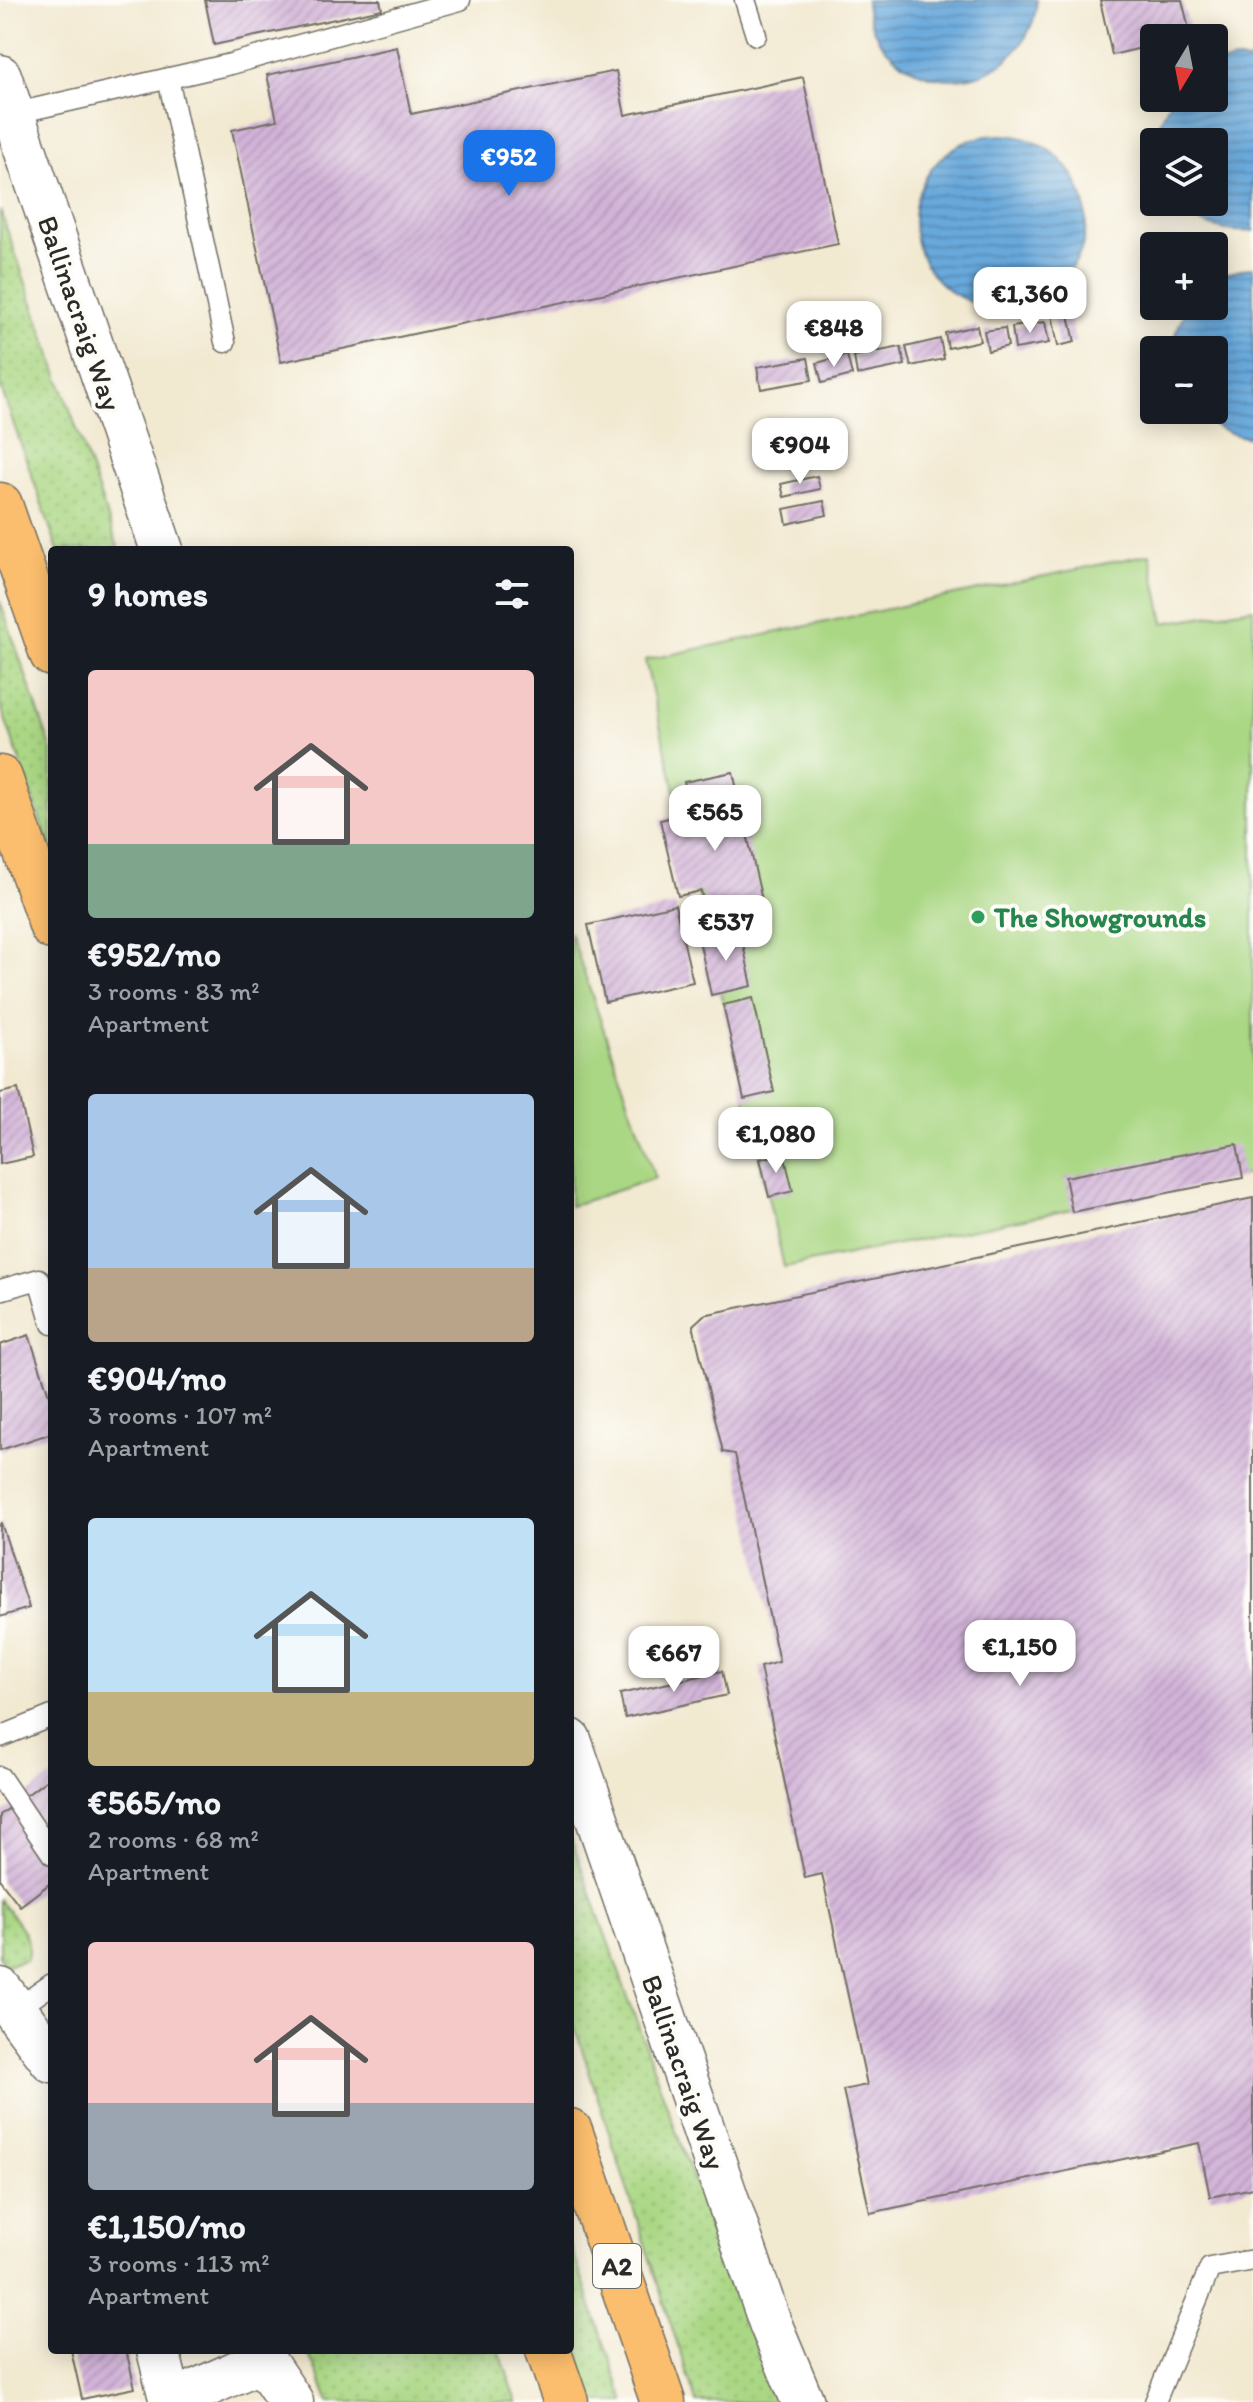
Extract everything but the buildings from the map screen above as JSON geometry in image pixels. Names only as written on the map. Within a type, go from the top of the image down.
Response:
[{"type":"highway","points":[[0,505],[48,643]]},
{"type":"highway","points":[[0,778],[48,916]]},
{"type":"highway","name":"A2","points":[[574,2143],[663,2402]]},
{"type":"highway","points":[[549,2354],[566,2402]]},
{"type":"street","name":"Ballinacraig Way","points":[[6,95],[161,546]]},
{"type":"street","name":"Ballinacraig Way","points":[[574,1752],[770,2323],[803,2402]]},
{"type":"street","points":[[7,2000],[48,2055]]},
{"type":"street","points":[[159,2354],[171,2402],[260,2355],[291,2402]]},
{"type":"lane","points":[[6,95],[168,78],[231,64],[460,0]]},
{"type":"lane","points":[[745,0],[756,35]]},
{"type":"lane","points":[[168,78],[225,342]]},
{"type":"lane","points":[[0,1290],[39,1279],[48,1310]]},
{"type":"lane","points":[[0,1737],[48,1718]]},
{"type":"lane","points":[[0,1777],[48,1848]]},
{"type":"lane","points":[[7,2000],[48,1985]]},
{"type":"lane","points":[[1155,2402],[1210,2268],[1253,2260]]},
{"type":"green space","points":[[0,210],[118,546],[57,546],[0,385]]},
{"type":"green space","name":"The Showgrounds","points":[[1150,554],[1164,623],[1253,608],[1253,1173],[784,1267],[645,660]]},
{"type":"green space","points":[[0,601],[48,739],[48,842],[0,704]]},
{"type":"green space","points":[[574,944],[655,1178],[574,1205]]},
{"type":"green space","points":[[574,1847],[734,2292],[779,2402],[696,2402],[574,2024]]},
{"type":"green space","points":[[0,1900],[25,1936],[28,1944],[26,1960],[5,1965],[0,1958]]},
{"type":"green space","points":[[574,2255],[625,2402],[588,2402],[571,2354],[574,2354]]},
{"type":"green space","points":[[309,2354],[500,2354],[517,2402],[329,2402]]},
{"type":"water","points":[[866,0],[1037,0],[1033,21],[1020,46],[1003,63],[983,74],[938,78],[916,71],[896,58],[879,40],[868,15]]},
{"type":"water","points":[[1253,61],[1253,231],[1232,231],[1211,226],[1192,216],[1228,216],[1228,128],[1158,128],[1165,112],[1228,112],[1228,62]]},
{"type":"water","points":[[1000,135],[1033,142],[1061,160],[1079,188],[1086,221],[1079,254],[1061,282],[1033,300],[1000,307],[967,300],[939,282],[921,254],[914,221],[921,188],[939,160],[967,142]]},
{"type":"water","points":[[1253,267],[1253,438],[1230,433],[1212,424],[1228,424],[1228,336],[1174,336],[1181,320],[1228,320],[1228,273]]},
{"type":"place","name":"The Showgrounds","points":[[978,917]]}]
